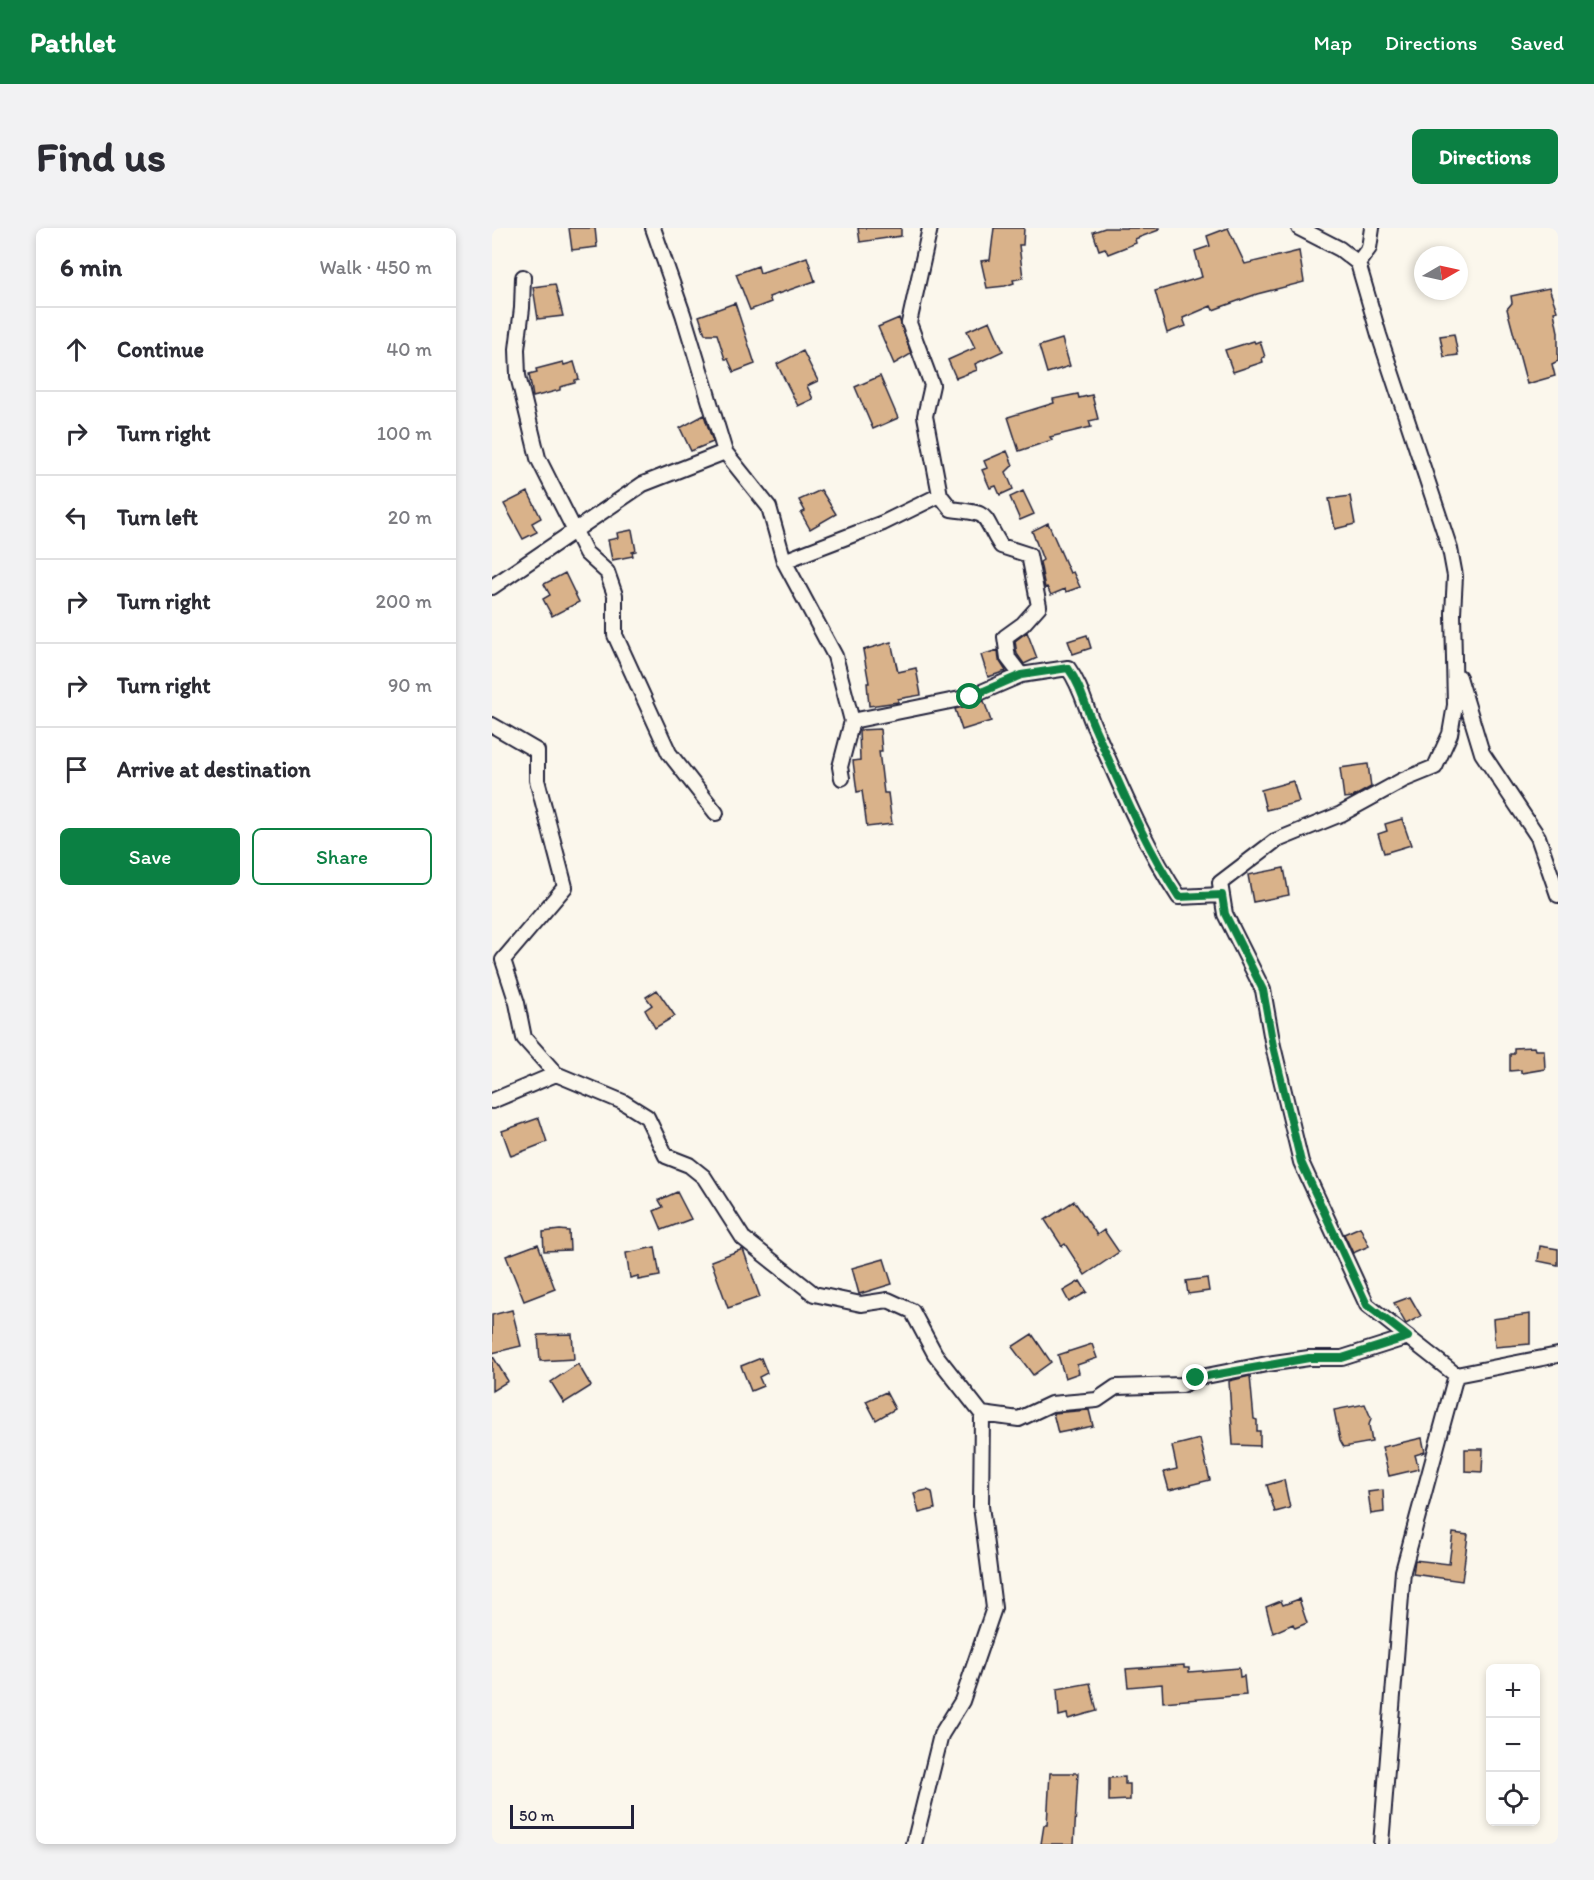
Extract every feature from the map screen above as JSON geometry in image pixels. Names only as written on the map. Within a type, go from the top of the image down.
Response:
[{"type":"street","points":[[653,228],[683,314],[725,452],[769,507],[784,561],[835,656],[852,721],[840,767],[842,778]]},
{"type":"street","points":[[930,228],[909,323],[932,385],[925,416],[940,495],[951,508],[979,512],[985,516],[1001,546],[1029,555],[1039,606],[1023,624],[1005,637],[1008,658],[1021,675]]},
{"type":"street","points":[[1299,228],[1340,249],[1358,263],[1379,335],[1450,549],[1455,576],[1455,705],[1450,734],[1435,767],[1403,780],[1341,814],[1275,841],[1220,883],[1225,914],[1263,990],[1273,1046],[1301,1162],[1367,1305],[1456,1375],[1558,1355]]},
{"type":"street","points":[[1358,263],[1369,248],[1372,228]]},
{"type":"street","points":[[522,277],[522,308],[517,349],[518,376],[538,458],[586,553],[607,572],[615,594],[615,635],[669,753],[716,813]]},
{"type":"street","points":[[492,587],[643,484],[725,452]]},
{"type":"street","points":[[784,561],[883,523],[940,495]]},
{"type":"street","points":[[1454,661],[1482,753],[1538,837],[1558,895]]},
{"type":"street","points":[[852,721],[970,697],[1021,675],[1068,668],[1078,682],[1094,728],[1157,864],[1179,897],[1222,895]]},
{"type":"street","points":[[492,725],[537,751],[537,780],[565,887],[503,960],[524,1038],[556,1074],[623,1102],[648,1117],[666,1156],[689,1165],[704,1178],[743,1238],[814,1294],[861,1304],[888,1300],[912,1311],[935,1354],[982,1414],[981,1506],[994,1608],[962,1701],[941,1735],[914,1844]]},
{"type":"street","points":[[492,1101],[556,1074]]},
{"type":"street","points":[[982,1414],[1019,1419],[1052,1404],[1097,1400],[1116,1387],[1182,1385],[1196,1378],[1267,1364],[1309,1358],[1342,1358],[1408,1337]]},
{"type":"street","points":[[1381,1844],[1403,1571],[1456,1375]]},
{"type":"building","points":[[569,228],[595,228],[597,247],[572,250]]},
{"type":"building","points":[[858,228],[901,228],[901,236],[860,242]]},
{"type":"building","points":[[994,228],[1024,228],[1023,245],[1019,245],[1023,278],[1013,280],[1014,283],[1005,286],[987,288],[981,261],[990,260]]},
{"type":"building","points":[[1105,228],[1159,228],[1159,230],[1135,239],[1136,243],[1108,254],[1105,248],[1099,250],[1093,232]]},
{"type":"building","points":[[1228,228],[1245,264],[1299,251],[1304,282],[1257,294],[1213,310],[1211,306],[1183,318],[1186,326],[1167,333],[1155,291],[1202,277],[1195,251],[1210,246],[1207,236]]},
{"type":"building","points":[[807,257],[815,281],[769,297],[771,302],[750,310],[736,274],[758,266],[760,273]]},
{"type":"building","points":[[555,284],[563,316],[538,319],[533,287]]},
{"type":"building","points":[[1549,288],[1557,311],[1554,312],[1558,332],[1558,361],[1552,364],[1555,376],[1527,384],[1507,309],[1512,303],[1511,296]]},
{"type":"building","points":[[735,303],[755,364],[734,372],[728,359],[725,359],[717,334],[705,334],[699,316]]},
{"type":"building","points":[[899,318],[911,354],[894,364],[878,327]]},
{"type":"building","points":[[990,321],[1003,351],[975,364],[977,370],[956,378],[948,360],[975,348],[967,331]]},
{"type":"building","points":[[1454,334],[1458,355],[1444,357],[1440,336]]},
{"type":"building","points":[[1062,339],[1070,366],[1047,373],[1039,346]]},
{"type":"building","points":[[1254,341],[1255,343],[1260,341],[1265,357],[1262,358],[1263,362],[1233,372],[1225,350]]},
{"type":"building","points":[[803,351],[818,381],[807,386],[813,399],[798,406],[777,364]]},
{"type":"building","points":[[563,362],[564,365],[574,362],[579,379],[575,380],[575,383],[560,387],[560,390],[533,397],[529,374],[537,372],[536,369]]},
{"type":"building","points":[[880,376],[898,418],[873,429],[855,387]]},
{"type":"building","points":[[1078,394],[1079,398],[1092,395],[1098,419],[1089,421],[1091,427],[1050,437],[1052,440],[1019,451],[1008,417],[1054,403],[1053,399]]},
{"type":"building","points":[[704,415],[713,442],[691,451],[680,428]]},
{"type":"building","points":[[1007,451],[1013,465],[1006,472],[1013,489],[1000,495],[996,486],[990,488],[982,470],[987,468],[984,461]]},
{"type":"building","points":[[821,490],[836,514],[810,529],[801,513],[805,511],[799,500]]},
{"type":"building","points":[[1023,491],[1034,514],[1020,520],[1010,497]]},
{"type":"building","points":[[528,492],[541,518],[532,523],[537,532],[523,539],[504,504]]},
{"type":"building","points":[[1350,496],[1355,524],[1335,529],[1329,499]]},
{"type":"building","points":[[1048,523],[1070,573],[1073,572],[1080,587],[1066,592],[1065,589],[1051,595],[1047,587],[1045,588],[1040,562],[1043,560],[1032,531]]},
{"type":"building","points":[[632,530],[636,551],[632,552],[633,556],[612,560],[608,540],[618,538],[617,533]]},
{"type":"building","points":[[565,573],[579,602],[552,616],[543,599],[550,595],[544,584]]},
{"type":"building","points":[[1027,632],[1037,658],[1024,664],[1017,654],[1015,641]]},
{"type":"building","points":[[1087,635],[1091,648],[1073,654],[1068,641]]},
{"type":"building","points":[[891,642],[898,672],[916,668],[921,695],[898,699],[898,702],[869,706],[867,683],[869,683],[863,650]]},
{"type":"building","points":[[998,650],[999,660],[1006,671],[988,677],[981,655]]},
{"type":"building","points":[[984,701],[991,721],[962,730],[955,709]]},
{"type":"building","points":[[880,729],[882,751],[879,751],[884,793],[888,793],[892,824],[867,827],[862,791],[857,792],[853,761],[860,760],[859,730]]},
{"type":"building","points":[[1368,764],[1371,787],[1353,797],[1344,798],[1340,768]]},
{"type":"building","points":[[1293,781],[1299,802],[1266,810],[1261,790]]},
{"type":"building","points":[[1402,819],[1411,845],[1384,853],[1378,834],[1387,831],[1385,824]]},
{"type":"building","points":[[1284,868],[1289,895],[1253,902],[1248,875]]},
{"type":"building","points":[[657,990],[675,1016],[655,1028],[645,1010],[652,1005],[646,997]]},
{"type":"building","points":[[1534,1047],[1535,1050],[1544,1050],[1545,1069],[1521,1073],[1521,1070],[1510,1071],[1510,1054],[1514,1054],[1514,1048]]},
{"type":"building","points":[[539,1118],[547,1142],[511,1156],[502,1131]]},
{"type":"building","points":[[677,1192],[691,1219],[662,1230],[654,1211],[663,1207],[659,1200]]},
{"type":"building","points":[[1074,1201],[1097,1235],[1104,1230],[1119,1252],[1085,1275],[1065,1244],[1062,1246],[1045,1220]]},
{"type":"building","points":[[1360,1227],[1369,1246],[1353,1253],[1344,1234]]},
{"type":"building","points":[[569,1231],[570,1250],[544,1251],[543,1232]]},
{"type":"building","points":[[538,1244],[555,1289],[524,1301],[506,1256]]},
{"type":"building","points":[[1540,1246],[1558,1249],[1558,1265],[1538,1261]]},
{"type":"building","points":[[655,1247],[660,1276],[638,1280],[638,1276],[630,1278],[626,1253]]},
{"type":"building","points":[[743,1249],[760,1297],[728,1308],[711,1261]]},
{"type":"building","points":[[884,1259],[892,1284],[859,1294],[852,1268]]},
{"type":"building","points":[[1207,1278],[1209,1291],[1188,1294],[1186,1281]]},
{"type":"building","points":[[1080,1281],[1087,1292],[1069,1302],[1063,1291]]},
{"type":"building","points":[[1410,1297],[1421,1316],[1406,1324],[1394,1303]]},
{"type":"building","points":[[512,1310],[521,1346],[492,1353],[492,1315]]},
{"type":"building","points":[[1530,1314],[1530,1344],[1495,1347],[1493,1319]]},
{"type":"building","points":[[572,1334],[574,1359],[540,1361],[538,1335]]},
{"type":"building","points":[[1032,1334],[1051,1362],[1033,1375],[1012,1347]]},
{"type":"building","points":[[1092,1344],[1097,1358],[1077,1365],[1079,1373],[1065,1378],[1058,1355]]},
{"type":"building","points":[[492,1355],[508,1381],[492,1391]]},
{"type":"building","points":[[761,1358],[767,1373],[759,1377],[763,1386],[751,1391],[741,1366]]},
{"type":"building","points":[[578,1364],[591,1386],[564,1403],[551,1382]]},
{"type":"building","points":[[1250,1376],[1254,1419],[1257,1420],[1257,1431],[1260,1431],[1260,1446],[1233,1445],[1229,1381]]},
{"type":"building","points":[[886,1392],[895,1409],[876,1420],[866,1401]]},
{"type":"building","points":[[1365,1404],[1371,1418],[1369,1425],[1372,1442],[1344,1447],[1340,1440],[1334,1410]]},
{"type":"building","points":[[1089,1410],[1093,1426],[1058,1433],[1053,1413]]},
{"type":"building","points":[[1422,1438],[1425,1452],[1415,1455],[1419,1469],[1389,1476],[1382,1447]]},
{"type":"building","points":[[1200,1439],[1210,1480],[1169,1490],[1164,1472],[1177,1469],[1172,1446]]},
{"type":"building","points":[[1465,1449],[1483,1449],[1482,1472],[1465,1471]]},
{"type":"building","points":[[1284,1480],[1290,1508],[1275,1512],[1267,1485]]},
{"type":"building","points":[[927,1490],[932,1492],[935,1509],[919,1513],[914,1493]]},
{"type":"building","points":[[1383,1490],[1384,1512],[1371,1514],[1368,1492]]},
{"type":"building","points":[[1453,1533],[1468,1535],[1462,1581],[1413,1574],[1415,1560],[1449,1564]]},
{"type":"building","points":[[1299,1599],[1307,1623],[1295,1628],[1293,1624],[1273,1633],[1266,1607],[1281,1601],[1283,1605]]},
{"type":"building","points":[[1184,1665],[1184,1668],[1189,1668],[1189,1672],[1239,1668],[1240,1677],[1244,1676],[1246,1695],[1163,1702],[1162,1684],[1128,1687],[1126,1669]]},
{"type":"building","points":[[1090,1683],[1097,1711],[1068,1719],[1067,1714],[1059,1716],[1057,1689]]},
{"type":"building","points":[[1050,1773],[1078,1773],[1074,1844],[1041,1844],[1044,1825],[1047,1825]]},
{"type":"building","points":[[1125,1777],[1125,1784],[1130,1784],[1130,1800],[1109,1801],[1109,1778]]},
{"type":"route","points":[[970,697],[1021,675],[1068,668],[1078,682],[1094,728],[1157,864],[1179,897],[1222,895],[1225,914],[1263,990],[1273,1046],[1301,1162],[1367,1305],[1408,1337],[1342,1358],[1309,1358],[1196,1378]]}]
